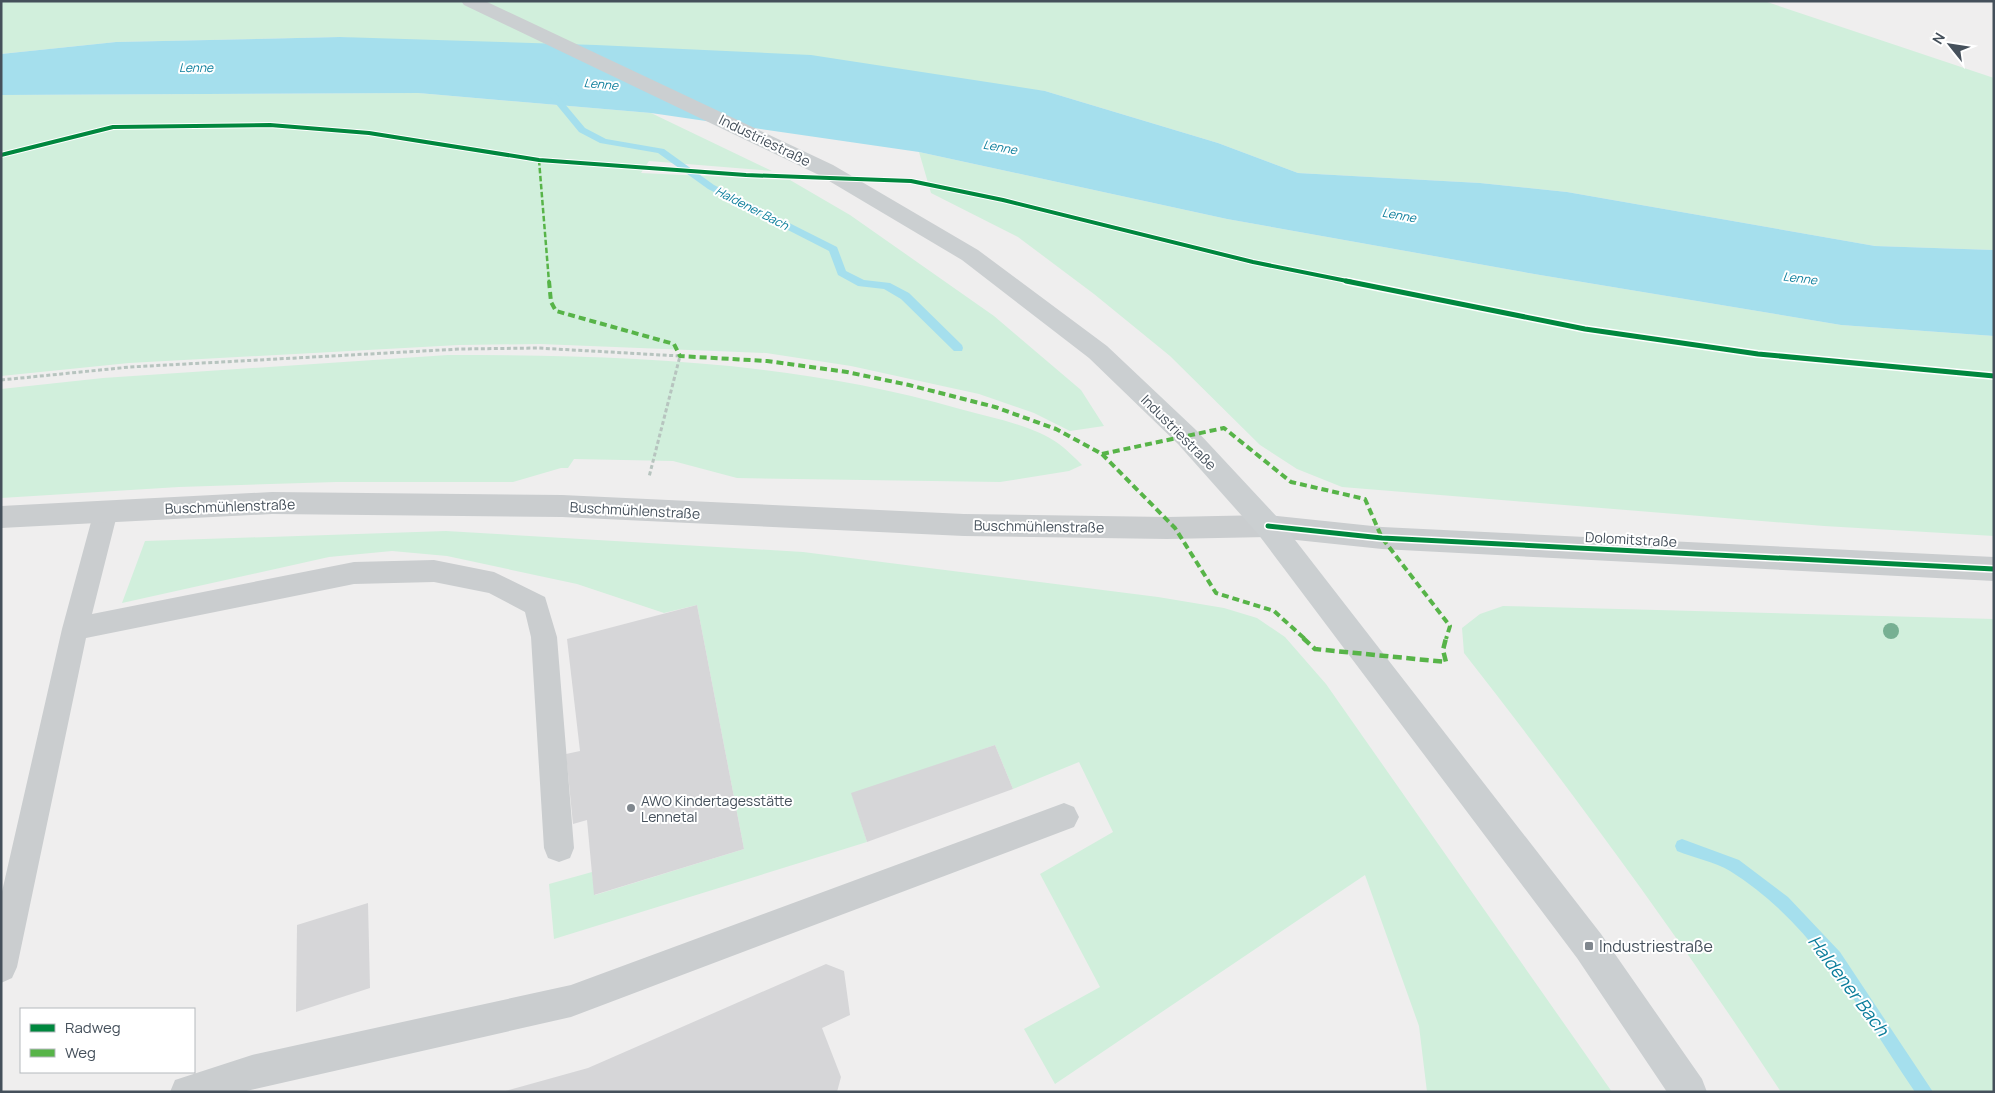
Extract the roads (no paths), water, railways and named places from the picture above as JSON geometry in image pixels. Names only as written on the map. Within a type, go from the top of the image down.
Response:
[{"type":"main road","name":"Industriestraße","points":[[470,1],[780,146],[905,215],[970,255],[1098,352],[1187,437],[1268,526],[1590,946],[1689,1092]]},
{"type":"street","name":"Buschmühlenstraße","points":[[1,517],[272,503],[562,506],[964,525],[1167,528],[1268,526]]},
{"type":"street","name":"Dolomitstraße","points":[[1268,526],[1382,538],[1994,568]]},
{"type":"lane","points":[[1,967],[75,629],[106,511]]},
{"type":"lane","points":[[75,629],[354,574],[434,572],[494,582],[536,605],[544,637],[559,848]]},
{"type":"lane","points":[[187,1092],[252,1072],[571,1001],[1064,817]]},
{"type":"water","name":"Lenne","points":[[340,37],[596,45],[811,55],[1045,91],[1218,143],[1298,173],[1480,183],[1567,192],[1875,246],[1994,250],[1994,336],[1841,325],[1540,275],[1227,219],[919,152],[651,113],[418,93],[1,95],[1,54],[116,42]]},
{"type":"waterway","name":"Haldener Bach","points":[[551,93],[582,130],[603,141],[661,151],[711,187],[833,249],[842,273],[862,283],[886,286],[905,296],[958,348]]},
{"type":"waterway","name":"Haldener Bach","points":[[1682,846],[1734,865],[1783,902],[1834,958],[1925,1092]]},
{"type":"place","name":"AWO Kindertagesstätte Lennetal","points":[[631,808]]},
{"type":"place","name":"Industriestraße","points":[[1589,946]]}]
